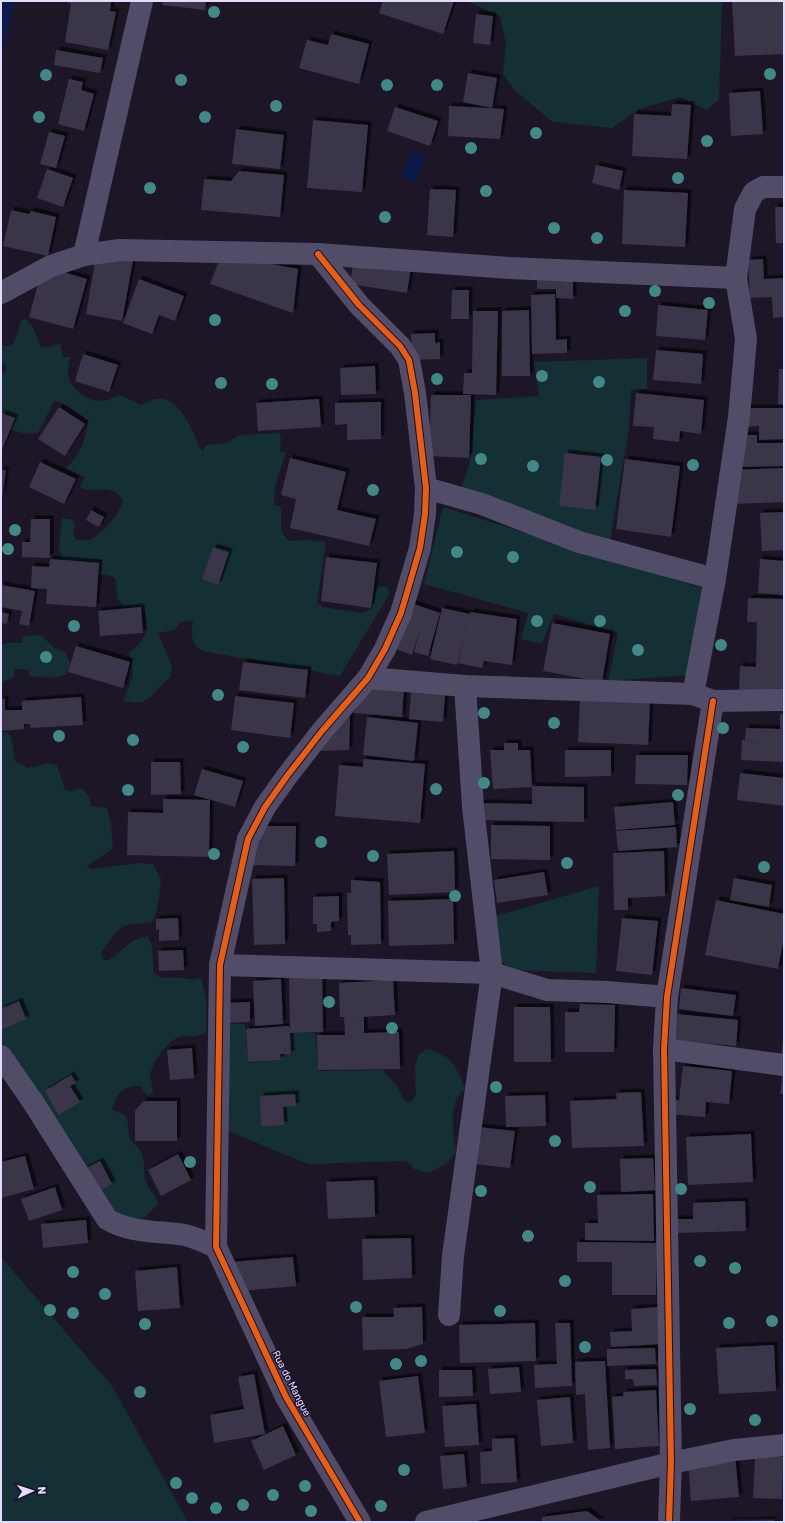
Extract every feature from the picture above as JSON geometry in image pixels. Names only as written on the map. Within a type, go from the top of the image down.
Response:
[{"type":"street","points":[[84,255],[142,1]]},
{"type":"street","points":[[669,1522],[671,1463],[664,1049],[667,997],[703,698],[715,579],[740,418],[746,339],[736,278],[748,203],[754,192],[763,187],[784,187]]},
{"type":"street","points":[[1,293],[51,266],[84,255],[120,250],[318,254],[510,268],[736,278]]},
{"type":"street","points":[[1,1056],[33,1102],[107,1219],[121,1226],[146,1231],[186,1235],[216,1247],[220,965],[248,839],[265,807],[287,776],[322,731],[368,678],[385,649],[401,613],[420,548],[425,514],[426,488],[415,393],[409,360],[400,346],[359,305],[318,254]]},
{"type":"street","points":[[426,488],[482,504],[579,542],[715,579]]},
{"type":"street","points":[[368,678],[465,686],[703,698],[784,700]]},
{"type":"street","points":[[449,1315],[453,1256],[492,973],[473,807],[465,686]]},
{"type":"street","points":[[220,965],[492,973],[547,990],[607,992],[667,997]]},
{"type":"street","points":[[664,1049],[784,1065]]},
{"type":"street","name":"Rua do Mangue","points":[[216,1247],[286,1397],[360,1522]]},
{"type":"street","points":[[426,1522],[671,1463],[734,1450],[784,1445]]},
{"type":"green space","points":[[467,1],[722,1],[719,100],[706,110],[681,97],[639,109],[612,128],[553,122],[514,90],[503,73],[506,44],[500,16]]},
{"type":"green space","points":[[26,319],[33,327],[41,347],[49,347],[60,344],[63,357],[70,357],[68,376],[73,386],[85,397],[101,401],[109,400],[120,395],[141,405],[151,400],[167,400],[179,409],[184,416],[203,451],[206,445],[226,443],[239,435],[278,433],[281,437],[280,452],[286,452],[275,487],[274,505],[281,507],[281,529],[286,539],[292,541],[307,540],[326,542],[317,603],[323,607],[362,613],[372,608],[374,592],[380,586],[386,587],[390,593],[340,676],[203,651],[196,645],[192,638],[193,621],[180,622],[175,630],[158,633],[172,667],[170,678],[146,700],[140,702],[123,701],[133,675],[131,657],[128,654],[146,634],[146,617],[142,606],[123,606],[117,598],[116,580],[112,576],[97,574],[83,563],[62,560],[59,546],[62,518],[73,520],[75,525],[73,535],[77,540],[90,540],[110,523],[123,501],[119,495],[110,490],[81,488],[81,484],[85,477],[66,468],[79,452],[86,434],[88,421],[76,411],[63,403],[54,401],[38,433],[22,433],[9,429],[4,414],[1,412],[1,375],[6,370],[5,364],[1,363],[1,345],[9,346],[14,343],[21,321]]},
{"type":"green space","points":[[647,358],[647,389],[631,390],[629,428],[609,546],[460,492],[470,462],[476,400],[539,396],[534,362]]},
{"type":"green space","points":[[443,507],[708,590],[688,675],[608,681],[618,633],[554,614],[542,644],[521,639],[528,613],[424,584]]},
{"type":"green space","points":[[41,635],[54,648],[66,652],[70,664],[67,674],[53,678],[39,677],[29,676],[29,670],[14,669],[14,677],[3,682],[1,685],[1,645],[6,643],[22,643],[22,636]]},
{"type":"green space","points":[[7,732],[11,737],[15,761],[28,768],[48,763],[57,765],[65,790],[72,791],[82,788],[89,796],[91,806],[107,808],[111,824],[113,849],[87,866],[91,869],[139,863],[153,864],[161,880],[159,899],[154,921],[122,927],[101,953],[104,960],[109,960],[134,940],[148,936],[152,947],[154,974],[166,978],[201,978],[206,1000],[206,1032],[196,1036],[180,1037],[171,1042],[159,1056],[151,1071],[150,1076],[153,1093],[148,1095],[143,1091],[141,1086],[129,1087],[118,1095],[112,1110],[124,1114],[126,1117],[130,1138],[143,1156],[146,1182],[159,1203],[143,1219],[121,1217],[100,1195],[55,1120],[1,1041],[1,733]]},
{"type":"green space","points":[[599,886],[596,973],[512,970],[501,961],[488,918]]},
{"type":"green space","points":[[220,1024],[245,1024],[248,1063],[281,1060],[281,1054],[292,1054],[291,1033],[314,1033],[316,1035],[318,1071],[383,1070],[395,1084],[405,1101],[411,1102],[416,1095],[415,1066],[419,1054],[428,1049],[442,1055],[448,1059],[456,1069],[465,1089],[459,1095],[453,1110],[453,1127],[456,1152],[446,1164],[429,1173],[414,1169],[407,1161],[308,1164],[218,1127]]},
{"type":"green space","points":[[1,1257],[112,1386],[188,1522],[1,1522]]},
{"type":"water","points":[[1,1],[15,1],[1,60]]},
{"type":"water","points":[[412,151],[426,156],[416,183],[402,178]]},
{"type":"building","points":[[62,1],[111,1],[110,11],[116,12],[108,50],[65,42],[71,3]]},
{"type":"building","points":[[163,1],[206,1],[205,10],[162,5]]},
{"type":"building","points":[[383,1],[454,1],[443,34],[379,13]]},
{"type":"building","points":[[732,1],[784,1],[784,54],[735,56]]},
{"type":"building","points":[[476,14],[493,16],[490,45],[473,43]]},
{"type":"building","points":[[331,34],[369,44],[359,84],[299,68],[307,40],[328,45]]},
{"type":"building","points":[[56,50],[103,58],[100,73],[54,65]]},
{"type":"building","points":[[468,73],[497,78],[492,108],[463,102]]},
{"type":"building","points":[[69,79],[83,82],[81,90],[94,94],[84,131],[58,124]]},
{"type":"building","points":[[760,91],[763,134],[731,136],[729,93]]},
{"type":"building","points":[[672,104],[691,105],[687,159],[632,156],[634,114],[671,116]]},
{"type":"building","points":[[449,106],[504,109],[500,139],[448,136]]},
{"type":"building","points":[[395,107],[438,121],[430,146],[387,131]]},
{"type":"building","points":[[313,120],[368,125],[362,192],[307,188]]},
{"type":"building","points":[[236,129],[284,135],[280,169],[232,164]]},
{"type":"building","points":[[49,132],[65,136],[56,168],[40,164]]},
{"type":"building","points":[[596,165],[623,171],[619,190],[592,183]]},
{"type":"building","points":[[47,169],[73,178],[63,207],[37,198]]},
{"type":"building","points":[[239,171],[284,175],[280,217],[201,210],[204,179],[231,181]]},
{"type":"building","points":[[430,189],[456,190],[453,237],[427,235]]},
{"type":"building","points":[[624,190],[688,193],[685,247],[622,244]]},
{"type":"building","points":[[775,207],[784,207],[784,243],[776,243]]},
{"type":"building","points":[[11,210],[29,214],[31,211],[56,217],[48,256],[3,246]]},
{"type":"building","points":[[134,255],[122,321],[86,314],[96,257]]},
{"type":"building","points":[[221,255],[298,269],[293,313],[210,284]]},
{"type":"building","points":[[354,258],[411,267],[407,293],[350,284]]},
{"type":"building","points":[[763,259],[764,279],[784,278],[784,317],[773,318],[772,297],[750,298],[748,260]]},
{"type":"building","points":[[49,268],[87,279],[73,329],[29,317],[41,273]]},
{"type":"building","points":[[537,274],[573,276],[573,299],[556,298],[556,289],[537,289]]},
{"type":"building","points":[[139,279],[184,296],[175,321],[159,315],[152,334],[123,323]]},
{"type":"building","points":[[452,290],[469,290],[469,319],[451,319]]},
{"type":"building","points":[[555,294],[556,340],[567,339],[567,353],[532,354],[531,295]]},
{"type":"building","points":[[658,305],[708,310],[705,340],[656,336]]},
{"type":"building","points":[[529,310],[530,376],[502,376],[502,311]]},
{"type":"building","points":[[473,311],[498,311],[496,395],[463,394],[464,373],[472,373]]},
{"type":"building","points":[[435,333],[435,343],[440,342],[440,359],[412,360],[411,334]]},
{"type":"building","points":[[656,350],[703,354],[701,384],[653,380]]},
{"type":"building","points":[[83,354],[118,365],[109,392],[75,381]]},
{"type":"building","points":[[375,366],[376,394],[341,395],[340,368]]},
{"type":"building","points":[[779,369],[784,369],[784,405],[778,404]]},
{"type":"building","points":[[636,393],[704,400],[701,434],[680,431],[679,442],[653,439],[654,427],[633,426]]},
{"type":"building","points":[[431,395],[471,395],[469,458],[429,456]]},
{"type":"building","points":[[319,399],[321,427],[258,431],[256,403]]},
{"type":"building","points":[[381,402],[381,439],[347,440],[347,424],[335,425],[335,403]]},
{"type":"building","points":[[59,407],[85,424],[65,456],[38,439]]},
{"type":"building","points":[[744,408],[784,408],[784,439],[759,440],[759,426],[744,427]]},
{"type":"building","points":[[1,413],[15,418],[1,452]]},
{"type":"building","points":[[737,435],[757,435],[757,443],[784,443],[784,466],[738,467]]},
{"type":"building","points":[[565,453],[601,457],[595,510],[559,506]]},
{"type":"building","points":[[290,458],[346,472],[337,510],[376,519],[369,546],[290,528],[296,499],[281,495]]},
{"type":"building","points":[[625,459],[680,466],[671,537],[616,529]]},
{"type":"building","points":[[40,462],[76,479],[64,504],[29,487]]},
{"type":"building","points":[[784,468],[784,502],[734,504],[732,470]]},
{"type":"building","points":[[1,470],[6,470],[2,497],[1,497]]},
{"type":"building","points":[[91,510],[104,517],[99,527],[86,520]]},
{"type":"building","points":[[784,512],[784,550],[762,551],[760,513]]},
{"type":"building","points":[[31,519],[50,519],[50,558],[22,557],[22,542],[30,542]]},
{"type":"building","points":[[213,547],[229,552],[218,585],[202,579]]},
{"type":"building","points":[[326,557],[377,563],[371,608],[321,601]]},
{"type":"building","points":[[50,559],[99,563],[96,607],[46,604],[47,589],[31,588],[32,566],[49,567]]},
{"type":"building","points":[[760,559],[784,561],[784,595],[758,593]]},
{"type":"building","points":[[1,585],[35,591],[29,626],[19,624],[22,611],[1,607]]},
{"type":"building","points":[[748,598],[784,599],[784,692],[739,691],[740,666],[756,667],[757,622],[747,622]]},
{"type":"building","points":[[408,602],[440,613],[428,656],[414,652],[421,626],[412,655],[393,648]]},
{"type":"building","points":[[141,607],[143,633],[100,636],[98,611]]},
{"type":"building","points":[[442,608],[470,614],[470,612],[517,619],[512,665],[484,661],[482,668],[458,663],[468,619],[457,665],[430,659]]},
{"type":"building","points":[[1,612],[9,614],[7,624],[1,623]]},
{"type":"building","points":[[552,623],[610,634],[602,682],[543,671]]},
{"type":"building","points":[[76,646],[130,662],[123,688],[68,672]]},
{"type":"building","points":[[243,662],[308,670],[305,698],[239,690]]},
{"type":"building","points":[[367,684],[404,687],[402,717],[354,713]]},
{"type":"building","points":[[411,693],[445,695],[443,722],[409,719]]},
{"type":"building","points":[[235,696],[294,703],[290,738],[231,730]]},
{"type":"building","points":[[81,697],[83,725],[31,728],[30,724],[24,724],[24,729],[1,731],[1,699],[5,699],[5,710],[22,710],[22,701]]},
{"type":"building","points":[[580,699],[650,703],[648,745],[578,742]]},
{"type":"building","points":[[780,714],[784,714],[784,762],[741,760],[742,740],[779,742],[745,740],[746,728],[780,729]]},
{"type":"building","points":[[338,716],[350,716],[349,750],[321,751],[322,735]]},
{"type":"building","points":[[367,717],[418,723],[414,761],[363,755]]},
{"type":"building","points":[[504,743],[518,743],[518,750],[530,750],[532,787],[493,789],[490,750],[504,750]]},
{"type":"building","points":[[565,750],[611,750],[611,776],[565,777]]},
{"type":"building","points":[[636,755],[688,755],[687,785],[635,784]]},
{"type":"building","points":[[363,759],[425,764],[420,823],[335,816],[339,765],[363,767]]},
{"type":"building","points":[[151,762],[180,762],[181,794],[151,795]]},
{"type":"building","points":[[202,769],[243,781],[235,807],[194,795]]},
{"type":"building","points":[[740,773],[784,778],[784,806],[737,800]]},
{"type":"building","points":[[532,786],[584,787],[584,822],[477,820],[477,803],[532,804]]},
{"type":"building","points":[[163,799],[210,800],[209,857],[127,855],[128,812],[163,813]]},
{"type":"building","points":[[673,802],[675,825],[616,830],[614,807]]},
{"type":"building","points":[[491,825],[550,826],[550,860],[491,859]]},
{"type":"building","points":[[259,826],[296,826],[295,866],[250,865]]},
{"type":"building","points":[[676,827],[677,847],[618,851],[616,831]]},
{"type":"building","points":[[454,851],[455,892],[389,895],[387,854]]},
{"type":"building","points":[[664,851],[665,896],[628,898],[628,910],[614,910],[613,853]]},
{"type":"building","points":[[544,872],[548,895],[497,903],[494,880]]},
{"type":"building","points":[[284,878],[285,944],[254,945],[252,879]]},
{"type":"building","points":[[734,878],[772,885],[769,907],[730,900]]},
{"type":"building","points":[[351,880],[380,882],[381,944],[351,945],[351,935],[348,935],[347,893],[351,893]]},
{"type":"building","points":[[339,896],[339,921],[331,922],[331,931],[317,932],[317,924],[313,924],[313,897]]},
{"type":"building","points":[[453,899],[454,944],[389,946],[388,901]]},
{"type":"building","points":[[716,900],[784,914],[784,937],[778,969],[705,955]]},
{"type":"building","points":[[178,918],[179,940],[159,941],[159,929],[156,930],[156,919]]},
{"type":"building","points":[[622,918],[658,921],[652,975],[616,971]]},
{"type":"building","points":[[183,950],[184,970],[159,971],[158,951]]},
{"type":"building","points":[[322,972],[323,1032],[290,1033],[291,1054],[280,1054],[281,1060],[248,1062],[246,1029],[289,1026],[290,1031],[289,973]]},
{"type":"building","points":[[281,979],[283,1024],[255,1026],[253,981]]},
{"type":"building","points":[[393,980],[395,1015],[346,1018],[364,1017],[364,1033],[399,1032],[400,1069],[318,1070],[317,1035],[345,1035],[344,1017],[340,1017],[339,983]]},
{"type":"building","points":[[681,988],[736,995],[733,1016],[679,1009]]},
{"type":"building","points":[[19,1001],[26,1019],[1,1030],[1,1009]]},
{"type":"building","points":[[250,1002],[250,1022],[223,1023],[222,1003]]},
{"type":"building","points":[[580,1004],[615,1005],[614,1052],[565,1052],[565,1012],[579,1012]]},
{"type":"building","points":[[514,1007],[550,1007],[551,1062],[514,1062]]},
{"type":"building","points":[[677,1014],[738,1020],[736,1046],[674,1040]]},
{"type":"building","points":[[783,1039],[784,1061],[781,1061]]},
{"type":"building","points":[[192,1048],[194,1078],[170,1080],[167,1050]]},
{"type":"building","points":[[683,1066],[732,1071],[729,1104],[706,1102],[705,1117],[669,1114],[670,1099],[679,1100]]},
{"type":"building","points":[[783,1072],[784,1094],[780,1094]]},
{"type":"building","points":[[71,1075],[76,1083],[70,1086],[80,1102],[59,1115],[45,1091]]},
{"type":"building","points":[[641,1092],[644,1146],[572,1148],[570,1101],[617,1099],[616,1093]]},
{"type":"building","points":[[295,1094],[296,1106],[283,1107],[284,1125],[261,1126],[260,1096]]},
{"type":"building","points":[[545,1095],[546,1126],[506,1127],[505,1096]]},
{"type":"building","points":[[144,1101],[177,1101],[177,1141],[135,1141],[135,1110]]},
{"type":"building","points":[[478,1127],[515,1131],[510,1168],[474,1164]]},
{"type":"building","points":[[751,1134],[753,1182],[688,1185],[686,1137]]},
{"type":"building","points":[[178,1154],[191,1180],[161,1196],[148,1170]]},
{"type":"building","points":[[25,1156],[34,1189],[1,1198],[1,1162]]},
{"type":"building","points":[[653,1158],[655,1190],[621,1192],[620,1159]]},
{"type":"building","points":[[100,1161],[112,1184],[96,1193],[83,1170]]},
{"type":"building","points":[[374,1180],[375,1217],[328,1219],[326,1182]]},
{"type":"building","points":[[55,1187],[62,1210],[29,1221],[21,1199]]},
{"type":"building","points":[[653,1194],[654,1241],[585,1240],[585,1223],[598,1223],[597,1195]]},
{"type":"building","points":[[745,1201],[746,1231],[675,1233],[675,1219],[693,1219],[693,1203]]},
{"type":"building","points":[[86,1220],[88,1243],[43,1248],[41,1224]]},
{"type":"building","points":[[411,1238],[412,1278],[363,1280],[362,1239]]},
{"type":"building","points":[[577,1242],[657,1243],[656,1295],[612,1295],[612,1262],[577,1262]]},
{"type":"building","points":[[293,1257],[296,1286],[242,1291],[230,1262]]},
{"type":"building","points":[[177,1267],[180,1308],[138,1311],[135,1271]]},
{"type":"building","points":[[422,1307],[423,1344],[406,1349],[363,1350],[362,1317],[394,1317],[393,1308]]},
{"type":"building","points":[[658,1307],[661,1344],[611,1347],[610,1332],[632,1331],[631,1309]]},
{"type":"building","points":[[535,1323],[536,1361],[460,1363],[459,1325]]},
{"type":"building","points":[[555,1323],[570,1323],[572,1386],[535,1388],[534,1365],[557,1364]]},
{"type":"building","points":[[774,1345],[776,1391],[719,1394],[716,1348]]},
{"type":"building","points":[[655,1348],[656,1364],[607,1366],[607,1349]]},
{"type":"building","points":[[605,1361],[610,1448],[588,1450],[585,1394],[576,1395],[575,1362]]},
{"type":"building","points":[[519,1367],[521,1392],[490,1394],[488,1369]]},
{"type":"building","points":[[656,1369],[657,1385],[634,1386],[633,1379],[625,1379],[625,1370]]},
{"type":"building","points":[[439,1370],[472,1370],[473,1396],[439,1397]]},
{"type":"building","points":[[254,1374],[265,1434],[214,1443],[210,1415],[244,1409],[238,1377]]},
{"type":"building","points":[[418,1376],[425,1433],[386,1437],[379,1381]]},
{"type":"building","points":[[656,1390],[659,1446],[615,1449],[612,1397],[623,1396],[624,1392]]},
{"type":"building","points":[[570,1397],[573,1443],[541,1446],[537,1400]]},
{"type":"building","points":[[476,1404],[479,1445],[445,1447],[442,1406]]},
{"type":"building","points":[[283,1426],[296,1455],[264,1470],[251,1441]]},
{"type":"building","points":[[514,1438],[517,1482],[481,1484],[480,1452],[492,1451],[492,1439]]},
{"type":"building","points":[[464,1454],[467,1487],[443,1489],[440,1456]]},
{"type":"building","points":[[735,1456],[739,1497],[691,1501],[688,1461]]},
{"type":"building","points":[[755,1456],[783,1457],[782,1499],[753,1498]]},
{"type":"building","points":[[587,1511],[602,1522],[542,1522],[542,1517]]},
{"type":"building","points":[[774,1520],[774,1522],[729,1522],[729,1521]]},
{"type":"cycle path","points":[[318,254],[359,305],[400,346],[409,360],[415,393],[426,488],[425,514],[420,548],[401,613],[385,649],[368,678],[322,731],[287,776],[265,807],[248,839],[220,965],[216,1247],[286,1397],[360,1522]]},
{"type":"cycle path","points":[[669,1522],[671,1463],[664,1049],[667,997],[713,701]]}]
